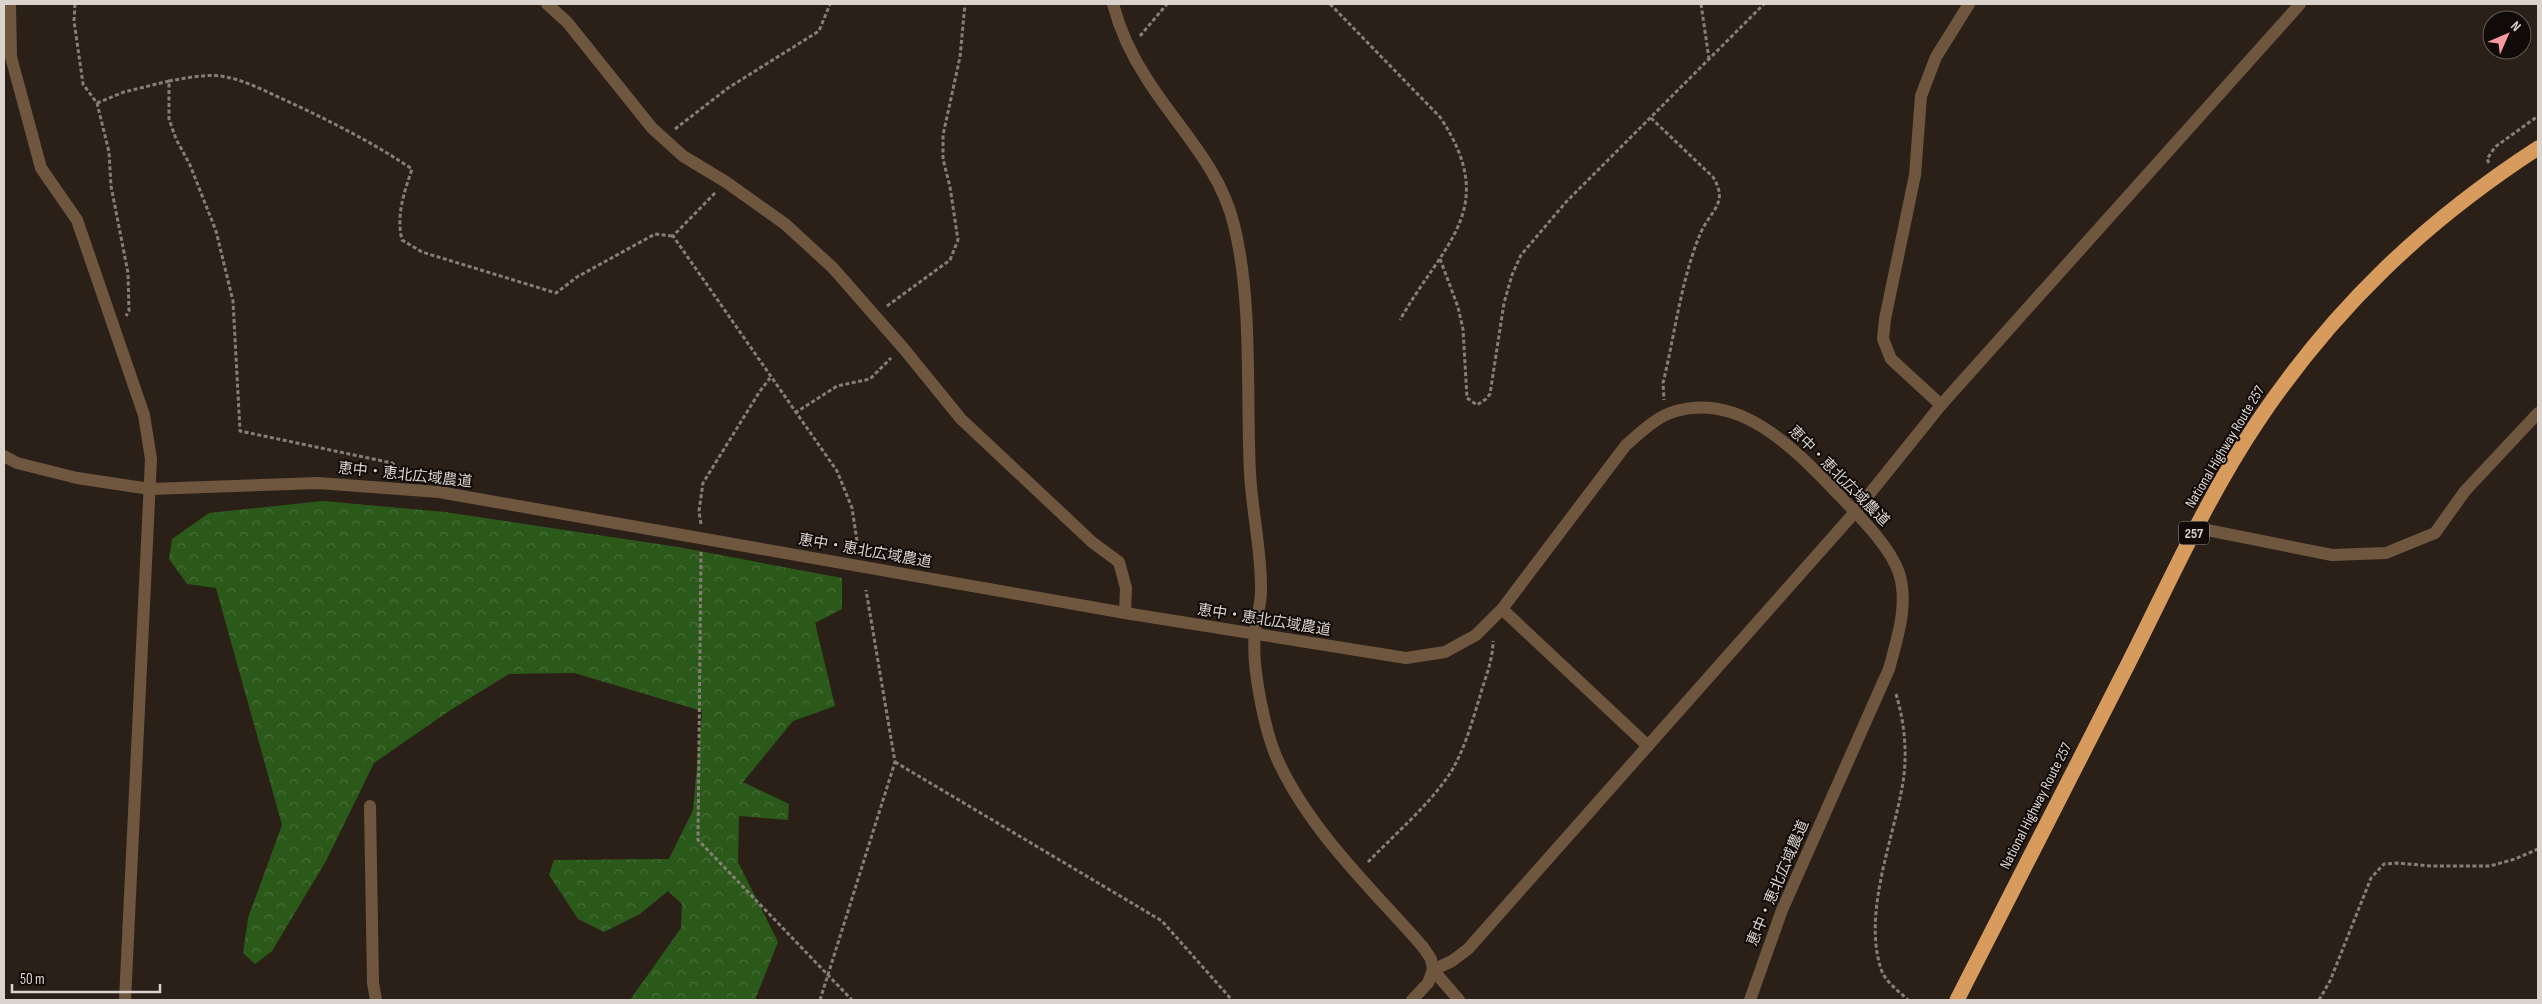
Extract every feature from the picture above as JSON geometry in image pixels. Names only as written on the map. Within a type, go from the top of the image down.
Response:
[{"type":"highway","name":"National Highway Route 257","points":[[1957,1000],[2197,528],[2257,422],[2323,334],[2364,288],[2408,246],[2451,209],[2538,148]]},
{"type":"street","points":[[10,4],[11,57],[41,168],[77,220],[144,415],[151,459],[126,1000]]},
{"type":"street","points":[[547,4],[567,22],[652,128],[684,156],[726,182],[792,231],[833,268],[904,349],[961,419],[1092,542],[1118,562],[1126,588],[1125,614]]},
{"type":"street","points":[[1113,4],[1127,42],[1147,79],[1199,148],[1224,192],[1234,223],[1242,266],[1250,475],[1262,588],[1254,635],[1266,728],[1278,762],[1310,818],[1432,959],[1433,970],[1428,982],[1412,1000]]},
{"type":"street","points":[[1941,405],[1891,359],[1883,339],[1885,319],[1915,175],[1921,96],[1936,58],[1969,4]]},
{"type":"street","points":[[1433,970],[1452,961],[1468,949],[1855,512],[1941,405],[2300,4]]},
{"type":"street","name":"恵中・恵北広域農道","points":[[4,456],[17,463],[77,478],[150,489],[318,483],[439,492],[1125,614],[1406,658],[1445,652],[1476,635],[1502,609],[1626,445],[1649,425],[1675,411],[1702,407],[1737,414],[1770,431],[1795,451],[1878,537],[1899,572],[1903,597],[1900,629],[1884,681],[1782,910],[1750,1000]]},
{"type":"street","points":[[2197,528],[2332,556],[2386,553],[2434,533],[2464,491],[2538,413]]},
{"type":"street","points":[[1502,609],[1648,746]]},
{"type":"street","points":[[370,806],[373,983],[376,1000]]},
{"type":"street","points":[[1433,970],[1459,1000]]},
{"type":"path","points":[[75,4],[74,21],[83,84],[97,103],[109,152],[111,186],[128,272],[129,310],[117,338]]},
{"type":"path","points":[[663,138],[728,88],[819,31],[830,4]]},
{"type":"path","points":[[874,315],[950,260],[956,250],[958,240],[956,220],[943,159],[943,135],[960,57],[965,4]]},
{"type":"path","points":[[1127,42],[1140,36],[1167,4]]},
{"type":"path","points":[[1330,4],[1440,116],[1458,149],[1465,176],[1464,212],[1440,259],[1400,320]]},
{"type":"path","points":[[1701,4],[1709,59]]},
{"type":"path","points":[[1440,259],[1458,307],[1463,329],[1467,398],[1477,405],[1490,394],[1504,303],[1512,275],[1521,255],[1566,202],[1764,4]]},
{"type":"path","points":[[97,103],[124,92],[168,81],[205,76],[226,77],[274,96],[381,149],[412,169],[400,205],[399,226],[402,240],[422,252],[556,294],[577,277],[655,234],[672,236],[840,478],[852,508],[857,540]]},
{"type":"path","points":[[168,81],[169,119],[176,139],[190,164],[216,231],[233,301],[240,431],[392,463],[404,473],[410,490]]},
{"type":"path","points":[[2495,177],[2488,159],[2495,147],[2538,116]]},
{"type":"path","points":[[1652,118],[1713,177],[1719,188],[1716,209],[1702,230],[1690,268],[1663,384],[1664,406],[1668,415]]},
{"type":"path","points":[[672,236],[726,182]]},
{"type":"path","points":[[795,413],[837,386],[870,379],[890,359],[904,349]]},
{"type":"path","points":[[770,378],[703,483],[699,511],[702,538],[698,840],[852,1000]]},
{"type":"path","points":[[820,1000],[896,762],[866,590]]},
{"type":"path","points":[[1357,872],[1427,802],[1450,774],[1462,747],[1490,661],[1492,640],[1483,628]]},
{"type":"path","points":[[1884,681],[1895,690],[1902,714],[1905,748],[1903,787],[1885,863],[1877,914],[1877,944],[1881,970],[1908,1000]]},
{"type":"path","points":[[896,762],[1162,921],[1232,1000]]},
{"type":"path","points":[[2319,1000],[2330,981],[2371,878],[2384,864],[2490,866],[2515,859],[2538,849]]},
{"type":"green space","points":[[323,501],[445,512],[678,547],[842,578],[842,609],[815,623],[835,706],[793,721],[743,782],[789,804],[788,820],[739,816],[738,862],[778,942],[755,1000],[630,1000],[681,928],[682,904],[668,891],[640,914],[604,932],[578,919],[549,875],[554,860],[669,859],[693,810],[702,711],[574,673],[509,674],[449,711],[374,763],[326,861],[272,951],[255,964],[243,953],[248,918],[282,825],[216,588],[187,584],[169,559],[172,539],[209,513]]}]
